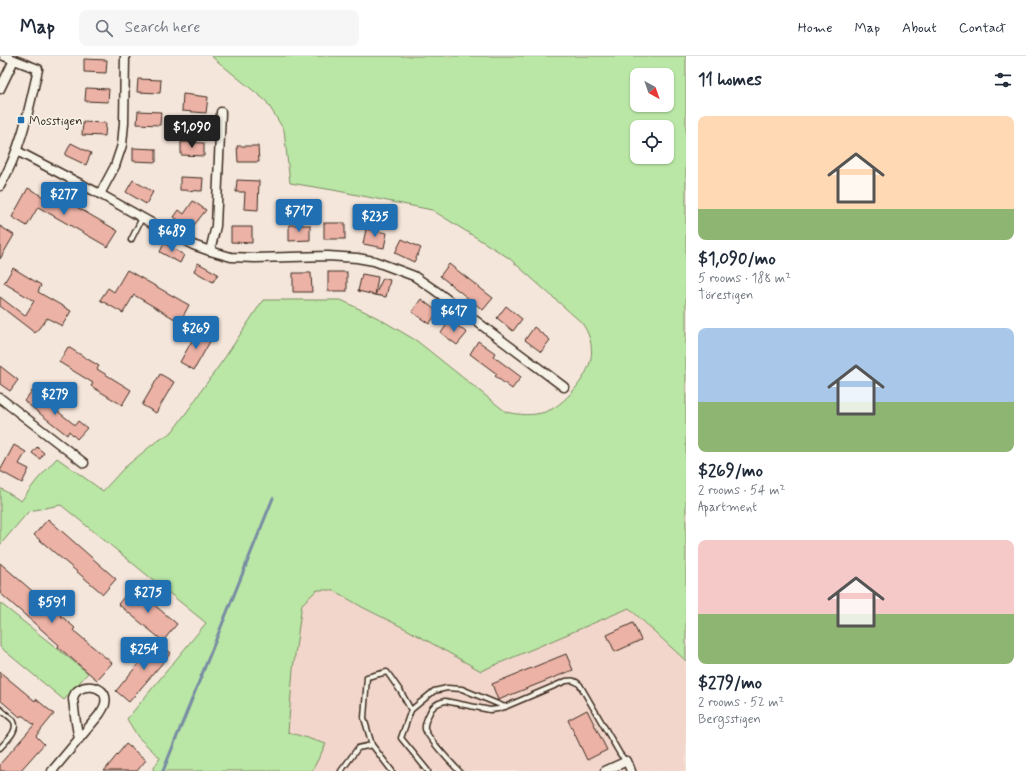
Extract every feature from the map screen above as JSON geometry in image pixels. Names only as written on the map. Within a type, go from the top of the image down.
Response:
[{"type":"street","points":[[0,186],[17,151],[38,69],[4,56]]},
{"type":"street","points":[[100,194],[115,166],[122,145],[124,123],[125,56]]},
{"type":"street","points":[[0,89],[14,60]]},
{"type":"street","points":[[210,251],[216,226],[221,112]]},
{"type":"street","points":[[17,151],[193,245],[210,251],[231,257],[255,258],[328,256],[356,258],[374,261],[414,276],[564,387]]},
{"type":"street","points":[[0,398],[84,463]]},
{"type":"street","points":[[52,771],[79,739],[99,715],[105,705],[105,696],[102,691],[89,686],[76,692],[73,698],[75,720],[79,739]]},
{"type":"street","points":[[605,771],[627,761],[632,771]]},
{"type":"lane","points":[[131,240],[142,218]]},
{"type":"lane","points":[[392,771],[372,745],[364,718],[367,677],[387,672],[411,710]]},
{"type":"lane","points":[[459,771],[425,729],[425,724],[434,705],[445,701],[490,710],[498,709],[571,680],[576,681],[580,685],[620,754],[627,761]]},
{"type":"lane","points":[[428,771],[402,738],[411,710],[434,690],[447,688],[462,689],[506,707]]},
{"type":"lane","points":[[0,709],[13,720],[15,727],[13,734],[0,748]]},
{"type":"lane","points":[[341,771],[358,748],[372,745]]},
{"type":"shaded area","points":[[317,590],[333,590],[361,607],[408,630],[481,671],[629,608],[686,661],[686,771],[312,771],[325,744],[288,732],[293,669],[302,604]]},
{"type":"green space","points":[[211,56],[686,56],[686,661],[629,608],[481,671],[333,590],[317,590],[302,604],[293,669],[288,732],[326,744],[312,771],[152,771],[160,758],[138,737],[127,719],[206,623],[61,505],[29,511],[0,545],[0,488],[21,501],[37,480],[57,458],[103,491],[124,468],[153,444],[172,432],[226,356],[263,300],[341,300],[378,318],[417,341],[506,412],[511,413],[526,415],[535,414],[545,412],[560,404],[580,382],[589,366],[591,358],[590,339],[582,323],[509,258],[432,210],[290,183],[284,130],[266,101]]},
{"type":"green space","points":[[0,603],[88,673],[64,700],[0,647]]},
{"type":"building","points":[[84,59],[107,60],[106,73],[84,72]]},
{"type":"building","points":[[138,79],[161,80],[160,93],[137,92]]},
{"type":"building","points":[[86,88],[109,89],[108,102],[85,101]]},
{"type":"building","points":[[183,94],[208,97],[206,113],[182,111]]},
{"type":"building","points":[[138,111],[161,112],[160,125],[137,124]]},
{"type":"building","points":[[83,122],[106,123],[105,136],[82,135]]},
{"type":"building","points":[[181,142],[204,143],[204,156],[181,155]]},
{"type":"building","points":[[71,143],[91,153],[86,165],[65,155]]},
{"type":"building","points":[[237,146],[258,146],[259,162],[238,162]]},
{"type":"building","points":[[133,148],[156,149],[156,162],[133,161]]},
{"type":"building","points":[[180,177],[203,178],[202,191],[180,190]]},
{"type":"building","points":[[133,180],[153,192],[146,204],[126,192]]},
{"type":"building","points":[[237,180],[259,181],[258,210],[244,209],[245,192],[236,192]]},
{"type":"building","points":[[28,188],[52,202],[56,195],[118,231],[108,247],[38,207],[27,226],[12,217]]},
{"type":"building","points":[[193,201],[206,210],[191,229],[174,217],[179,210],[184,214]]},
{"type":"building","points":[[324,223],[345,223],[345,239],[324,239]]},
{"type":"building","points":[[289,225],[310,225],[310,240],[289,241]]},
{"type":"building","points":[[0,226],[14,235],[0,259]]},
{"type":"building","points":[[231,227],[252,227],[252,243],[231,242]]},
{"type":"building","points":[[366,229],[387,233],[384,248],[363,244]]},
{"type":"building","points":[[402,239],[421,248],[414,262],[395,253]]},
{"type":"building","points":[[164,243],[184,255],[180,263],[160,252]]},
{"type":"building","points":[[198,263],[218,274],[213,282],[194,271]]},
{"type":"building","points":[[449,264],[493,298],[483,310],[440,276]]},
{"type":"building","points":[[13,268],[41,285],[38,292],[71,311],[62,326],[47,318],[35,333],[0,306],[0,297],[25,316],[34,301],[4,283]]},
{"type":"building","points":[[127,270],[189,305],[180,322],[134,295],[123,313],[100,300],[108,288],[114,292]]},
{"type":"building","points":[[328,272],[347,272],[347,291],[328,291]]},
{"type":"building","points":[[293,273],[311,273],[312,292],[293,292]]},
{"type":"building","points":[[362,274],[378,277],[375,295],[358,291]]},
{"type":"building","points":[[383,278],[390,280],[386,297],[375,295]]},
{"type":"building","points":[[421,299],[438,312],[429,324],[412,312]]},
{"type":"building","points":[[506,306],[522,319],[513,331],[497,318]]},
{"type":"building","points":[[450,320],[467,333],[457,345],[441,333]]},
{"type":"building","points":[[534,327],[550,340],[541,352],[525,340]]},
{"type":"building","points":[[198,330],[212,338],[194,370],[180,362]]},
{"type":"building","points":[[478,341],[495,353],[493,356],[521,377],[512,389],[495,376],[497,374],[470,354]]},
{"type":"building","points":[[68,347],[99,366],[97,369],[131,390],[122,405],[91,386],[93,383],[59,362]]},
{"type":"building","points":[[0,366],[18,380],[10,391],[0,384]]},
{"type":"building","points":[[160,374],[174,382],[156,413],[142,405]]},
{"type":"building","points":[[32,391],[75,425],[78,421],[87,428],[77,439],[69,431],[67,435],[24,401]]},
{"type":"building","points":[[14,445],[26,452],[19,464],[29,469],[22,483],[0,471]]},
{"type":"building","points":[[37,447],[44,453],[40,459],[32,453]]},
{"type":"building","points":[[48,519],[116,579],[103,594],[34,535]]},
{"type":"building","points":[[0,563],[75,628],[73,630],[112,663],[97,680],[58,647],[59,645],[0,593]]},
{"type":"building","points":[[133,587],[177,624],[163,641],[118,604]]},
{"type":"building","points":[[633,623],[641,640],[615,652],[607,635]]},
{"type":"building","points":[[157,641],[171,653],[129,702],[116,691]]},
{"type":"building","points":[[566,654],[573,670],[498,700],[492,684]]},
{"type":"building","points":[[0,672],[35,701],[36,699],[54,714],[36,736],[44,744],[20,771],[0,771],[0,764],[34,725],[22,715],[20,717],[0,700]]},
{"type":"building","points":[[587,710],[607,750],[587,760],[568,720]]},
{"type":"building","points":[[126,744],[146,760],[137,771],[104,771]]},
{"type":"waterway","points":[[163,771],[273,498]]},
{"type":"place","name":"Mosstigen","points":[[21,120]]}]
